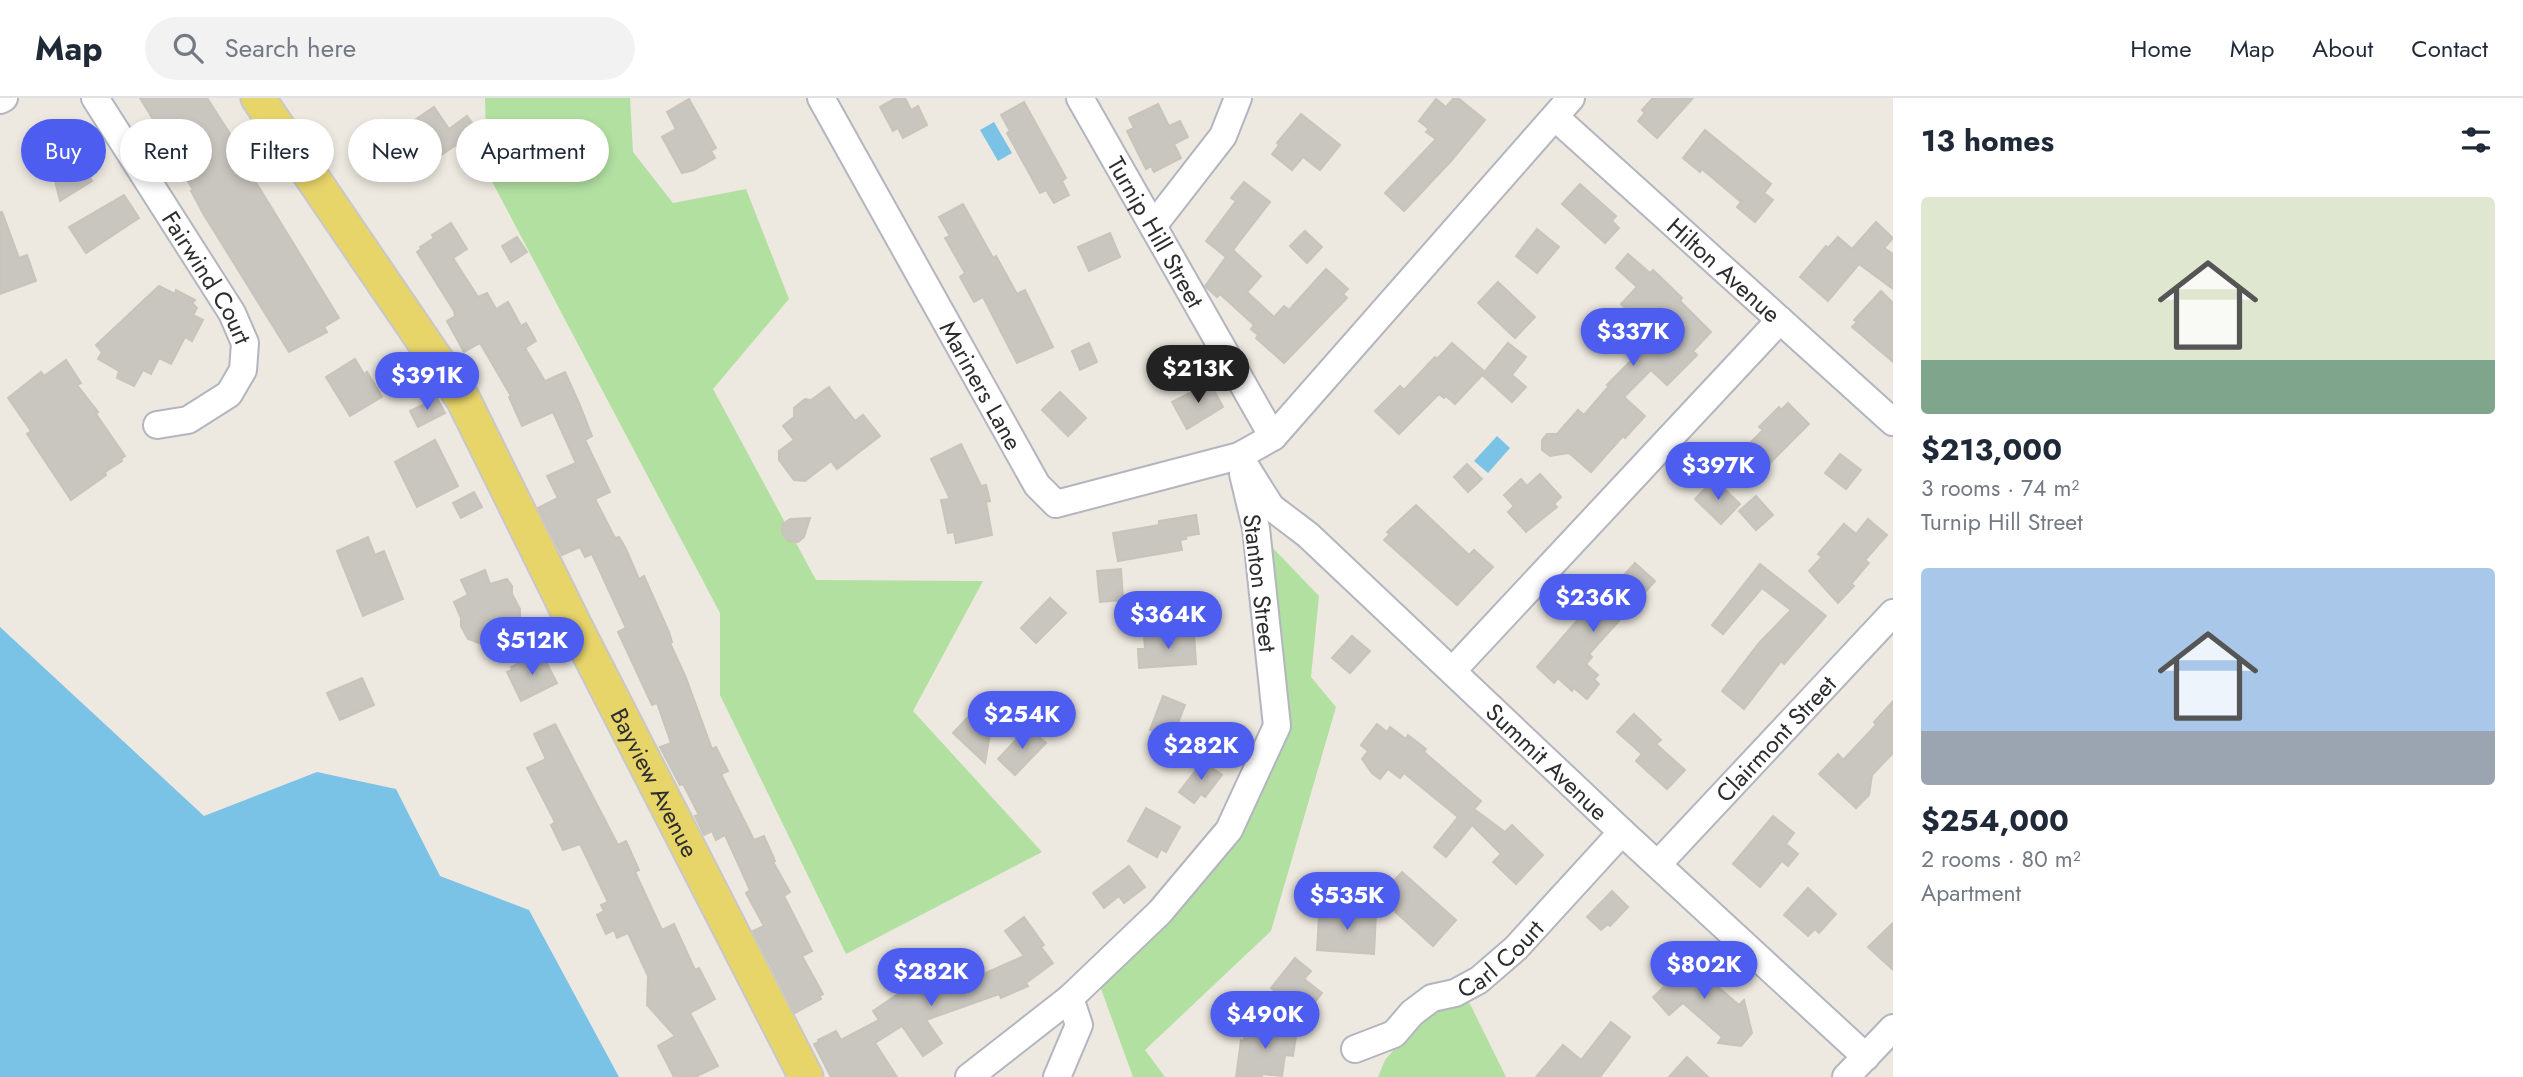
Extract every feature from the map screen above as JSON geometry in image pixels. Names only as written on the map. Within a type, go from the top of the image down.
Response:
[{"type":"main road","name":"Bayview Avenue","points":[[258,98],[463,400],[583,643],[806,1077]]},
{"type":"street","name":"Fairwind Court","points":[[95,98],[232,313],[245,343],[243,370],[229,394],[188,419],[157,425]]},
{"type":"street","name":"Mariners Lane","points":[[821,98],[1037,485],[1056,504],[1239,456]]},
{"type":"street","name":"Turnip Hill Street","points":[[1080,98],[1273,437]]},
{"type":"street","points":[[1153,226],[1223,136],[1238,98]]},
{"type":"street","points":[[1239,456],[1273,437],[1563,108]]},
{"type":"street","name":"Hilton Avenue","points":[[1563,108],[1780,320],[1893,422]]},
{"type":"street","points":[[1452,670],[1780,320]]},
{"type":"street","name":"Summit Avenue","points":[[1239,456],[1271,507],[1308,535],[1622,832],[1866,1057]]},
{"type":"street","name":"Stanton Street","points":[[968,1077],[1070,998],[1160,912],[1228,830],[1277,726],[1255,528],[1239,456]]},
{"type":"street","name":"Clairmont Street","points":[[1658,864],[1893,613]]},
{"type":"street","name":"Carl Court","points":[[1355,1049],[1394,1034],[1412,1013],[1432,998],[1455,993],[1479,980],[1516,948],[1622,832]]},
{"type":"street","points":[[1057,1077],[1079,1026],[1070,998]]},
{"type":"street","points":[[1846,1077],[1893,1028]]},
{"type":"green space","points":[[485,98],[630,98],[633,152],[673,203],[746,189],[789,299],[713,389],[816,580],[983,581],[913,711],[1042,852],[846,954],[720,695],[720,613],[492,182],[609,182],[609,119],[486,119]]},
{"type":"green space","points":[[1269,544],[1319,596],[1311,677],[1336,707],[1271,931],[1145,1050],[1165,1077],[1133,1077],[1100,986],[1230,850],[1283,739]]},
{"type":"green space","points":[[1467,998],[1506,1077],[1378,1077],[1385,1060],[1423,1016]]},
{"type":"water","points":[[994,122],[1012,153],[998,161],[980,130]]},
{"type":"water","points":[[1497,436],[1510,448],[1488,473],[1474,461]]},
{"type":"water","points":[[0,627],[204,816],[317,772],[396,789],[440,876],[529,910],[619,1077],[0,1077]]},
{"type":"building","points":[[140,98],[207,98],[226,128],[226,182],[256,182],[339,318],[324,327],[327,332],[289,352],[191,191],[193,190],[188,182],[212,182],[212,119],[153,119]]},
{"type":"building","points":[[896,98],[905,98],[911,110],[918,106],[927,125],[903,138],[898,128],[893,131],[880,107]]},
{"type":"building","points":[[1454,98],[1458,98],[1485,120],[1404,211],[1385,193],[1436,139],[1426,132],[1429,129],[1419,121],[1436,99],[1446,107]]},
{"type":"building","points":[[1653,98],[1693,98],[1657,138],[1638,121],[1645,113],[1642,110]]},
{"type":"building","points":[[689,99],[716,148],[711,151],[715,158],[694,170],[682,173],[662,137],[676,129],[667,112]]},
{"type":"building","points":[[1024,102],[1066,178],[1062,181],[1069,195],[1054,203],[1046,190],[1040,193],[1007,133],[1010,131],[1001,115]]},
{"type":"building","points":[[1158,104],[1169,126],[1180,121],[1188,137],[1174,144],[1181,158],[1154,172],[1151,166],[1146,169],[1127,131],[1134,128],[1129,118]]},
{"type":"building","points":[[434,107],[449,129],[456,124],[456,145],[442,155],[442,119],[416,119]]},
{"type":"building","points":[[1301,114],[1340,145],[1320,170],[1303,157],[1292,170],[1272,154],[1279,145],[1277,143]]},
{"type":"building","points":[[1705,130],[1771,184],[1764,193],[1773,200],[1755,222],[1737,207],[1741,202],[1702,169],[1700,172],[1683,158]]},
{"type":"building","points":[[55,182],[90,182],[60,201]]},
{"type":"building","points":[[1244,182],[1270,202],[1233,250],[1261,276],[1247,292],[1274,317],[1284,306],[1289,310],[1326,269],[1348,289],[1343,294],[1347,298],[1284,363],[1256,338],[1258,335],[1251,329],[1254,325],[1220,294],[1217,297],[1205,286],[1226,257],[1206,241],[1236,201],[1231,198]]},
{"type":"building","points":[[1580,184],[1616,216],[1612,221],[1619,228],[1605,243],[1562,204]]},
{"type":"building","points":[[124,195],[139,218],[86,253],[69,227]]},
{"type":"building","points":[[963,204],[1017,294],[1025,290],[1053,347],[1017,363],[983,297],[974,302],[960,277],[965,273],[945,238],[950,236],[939,217]]},
{"type":"building","points":[[0,212],[19,258],[27,255],[36,281],[0,294]]},
{"type":"building","points":[[1876,222],[1893,238],[1884,248],[1893,254],[1893,289],[1859,264],[1828,301],[1800,277],[1826,246],[1828,248],[1838,237],[1852,249]]},
{"type":"building","points":[[451,223],[467,249],[453,258],[478,297],[487,293],[496,309],[508,302],[521,326],[526,323],[536,341],[525,348],[545,381],[565,372],[579,403],[592,436],[585,440],[610,492],[595,499],[615,538],[619,537],[626,549],[639,579],[644,576],[669,632],[670,643],[712,749],[716,747],[728,771],[721,774],[754,840],[764,836],[775,861],[773,862],[790,892],[784,896],[812,951],[802,956],[823,994],[819,996],[821,999],[795,1013],[753,931],[764,926],[746,893],[750,890],[725,835],[716,840],[712,831],[704,835],[695,816],[699,815],[660,747],[671,743],[657,703],[652,705],[618,632],[626,628],[592,554],[585,557],[580,547],[562,555],[538,508],[558,498],[547,476],[576,463],[553,412],[522,426],[509,397],[511,396],[480,343],[464,352],[447,321],[455,316],[454,311],[417,252],[434,238],[432,235]]},
{"type":"building","points":[[1537,229],[1559,247],[1537,273],[1516,256]]},
{"type":"building","points":[[1305,231],[1322,247],[1307,263],[1290,246]]},
{"type":"building","points":[[1110,233],[1120,257],[1089,271],[1078,247]]},
{"type":"building","points":[[517,237],[527,252],[511,262],[502,246]]},
{"type":"building","points":[[1628,254],[1650,273],[1653,270],[1711,332],[1693,351],[1697,355],[1667,385],[1651,370],[1624,397],[1645,416],[1591,472],[1569,453],[1550,456],[1542,450],[1542,440],[1547,434],[1557,434],[1578,410],[1584,415],[1609,386],[1607,385],[1655,336],[1621,304],[1637,287],[1616,268]]},
{"type":"building","points":[[1498,282],[1535,317],[1515,338],[1478,303]]},
{"type":"building","points":[[159,286],[175,294],[176,290],[195,300],[192,303],[197,308],[193,315],[203,320],[192,341],[185,337],[171,364],[159,358],[151,374],[143,370],[134,386],[117,378],[119,371],[98,359],[102,352],[96,345]]},
{"type":"building","points":[[1881,291],[1893,303],[1893,362],[1852,327],[1857,322],[1854,320]]},
{"type":"building","points":[[1089,343],[1097,362],[1080,370],[1072,351]]},
{"type":"building","points":[[1452,343],[1485,372],[1455,404],[1439,394],[1399,434],[1375,411],[1400,386],[1404,390]]},
{"type":"building","points":[[1508,343],[1526,357],[1512,375],[1526,387],[1512,402],[1482,375]]},
{"type":"building","points":[[355,359],[364,374],[367,372],[382,397],[350,416],[326,377]]},
{"type":"building","points":[[66,360],[81,383],[77,385],[98,412],[96,414],[125,456],[105,472],[106,475],[71,500],[27,434],[31,431],[8,398],[41,372],[44,376]]},
{"type":"building","points":[[1210,383],[1223,407],[1187,429],[1172,402]]},
{"type":"building","points":[[829,387],[855,421],[863,415],[880,436],[837,469],[831,461],[805,481],[794,480],[779,460],[779,451],[794,440],[783,426],[794,417],[794,408]]},
{"type":"building","points":[[1060,392],[1086,418],[1068,436],[1042,410]]},
{"type":"building","points":[[437,398],[445,413],[418,427],[410,411]]},
{"type":"building","points":[[1788,403],[1809,424],[1763,470],[1743,450],[1763,430],[1759,427],[1779,407],[1781,410]]},
{"type":"building","points":[[435,440],[458,486],[417,507],[395,462]]},
{"type":"building","points":[[961,444],[981,486],[986,485],[992,535],[956,543],[954,532],[948,533],[941,500],[950,499],[931,459]]},
{"type":"building","points":[[1840,454],[1861,470],[1846,489],[1825,473]]},
{"type":"building","points":[[1467,464],[1482,479],[1468,492],[1454,477]]},
{"type":"building","points":[[1540,474],[1561,497],[1554,504],[1557,507],[1526,532],[1508,512],[1514,506],[1504,495],[1521,479],[1527,486]]},
{"type":"building","points":[[1714,479],[1740,504],[1721,524],[1695,499]]},
{"type":"building","points":[[474,492],[482,507],[461,518],[453,503]]},
{"type":"building","points":[[1756,496],[1773,515],[1756,530],[1739,511]]},
{"type":"building","points":[[1416,505],[1469,555],[1474,550],[1493,567],[1457,605],[1384,540],[1390,534],[1387,532]]},
{"type":"building","points":[[1196,515],[1199,534],[1180,540],[1182,550],[1118,561],[1113,533]]},
{"type":"building","points":[[810,518],[804,537],[798,542],[788,541],[782,533],[782,525],[790,519]]},
{"type":"building","points":[[1868,519],[1887,535],[1865,560],[1869,563],[1851,584],[1854,586],[1838,603],[1809,571],[1822,557],[1818,554],[1844,524],[1856,534]]},
{"type":"building","points":[[368,537],[375,555],[384,551],[403,599],[363,616],[337,551]]},
{"type":"building","points":[[1635,563],[1655,581],[1589,654],[1592,657],[1586,664],[1598,675],[1594,679],[1599,684],[1587,699],[1574,688],[1572,691],[1558,678],[1554,683],[1537,667],[1586,610],[1590,613]]},
{"type":"building","points":[[1760,564],[1826,616],[1784,664],[1781,661],[1744,709],[1722,691],[1759,643],[1791,610],[1762,588],[1723,634],[1712,625]]},
{"type":"building","points":[[1121,569],[1123,600],[1100,602],[1097,571]]},
{"type":"building","points":[[485,570],[490,584],[507,579],[512,586],[520,616],[513,627],[499,633],[490,643],[482,644],[468,639],[454,602],[468,595],[461,580]]},
{"type":"building","points":[[1050,598],[1066,613],[1036,643],[1021,628]]},
{"type":"building","points":[[1194,633],[1196,664],[1139,668],[1138,649],[1145,649],[1144,636]]},
{"type":"building","points":[[1352,636],[1370,651],[1350,673],[1332,658]]},
{"type":"building","points":[[541,652],[557,683],[521,701],[507,672],[512,670],[511,667]]},
{"type":"building","points":[[362,678],[374,705],[340,720],[327,693]]},
{"type":"building","points":[[1163,696],[1185,705],[1172,738],[1150,730]]},
{"type":"building","points":[[1893,701],[1893,753],[1872,775],[1869,795],[1856,808],[1819,774],[1838,754],[1843,760],[1876,725],[1874,722]]},
{"type":"building","points":[[973,712],[991,728],[985,763],[953,733]]},
{"type":"building","points":[[1634,714],[1661,740],[1656,744],[1685,770],[1667,789],[1636,761],[1642,754],[1617,732]]},
{"type":"building","points":[[555,724],[618,845],[626,841],[639,870],[635,872],[662,930],[674,924],[695,970],[699,968],[715,999],[690,1013],[718,1066],[695,1077],[674,1077],[658,1046],[675,1036],[647,1005],[648,976],[628,933],[617,938],[614,930],[606,934],[597,915],[604,911],[601,905],[608,902],[580,844],[563,850],[551,825],[555,822],[527,768],[546,759],[534,734]]},
{"type":"building","points":[[1377,724],[1387,732],[1390,727],[1406,739],[1408,735],[1426,749],[1424,752],[1481,801],[1474,809],[1505,832],[1512,825],[1543,855],[1516,884],[1493,862],[1501,854],[1472,825],[1446,857],[1434,847],[1458,817],[1404,773],[1400,778],[1388,769],[1380,779],[1372,773],[1362,759],[1368,751],[1361,745]]},
{"type":"building","points":[[1028,727],[1046,743],[1015,775],[998,759]]},
{"type":"building","points":[[1203,761],[1222,775],[1205,797],[1201,794],[1194,803],[1179,792]]},
{"type":"building","points":[[1146,808],[1180,827],[1166,852],[1161,849],[1157,857],[1128,841]]},
{"type":"building","points":[[1773,816],[1794,833],[1786,844],[1798,854],[1788,866],[1782,861],[1760,887],[1733,864]]},
{"type":"building","points":[[1129,866],[1145,887],[1124,903],[1119,896],[1104,908],[1093,893]]},
{"type":"building","points":[[1402,872],[1456,920],[1433,946],[1379,897]]},
{"type":"building","points":[[1808,888],[1836,914],[1819,933],[1815,929],[1808,936],[1784,915]]},
{"type":"building","points":[[1612,891],[1628,907],[1610,926],[1608,924],[1601,930],[1587,917]]},
{"type":"building","points":[[1337,910],[1376,913],[1374,954],[1317,950],[1319,917],[1324,911],[1337,913]]},
{"type":"building","points":[[1024,917],[1053,963],[1026,983],[1028,986],[1001,998],[999,994],[926,1020],[942,1043],[923,1056],[902,1026],[875,1043],[897,1077],[831,1077],[814,1044],[819,1042],[818,1040],[836,1031],[841,1040],[879,1020],[873,1011],[944,963],[946,966],[953,963],[970,980],[1024,956],[1005,931]]},
{"type":"building","points":[[1893,923],[1893,970],[1868,947]]},
{"type":"building","points":[[1691,952],[1714,975],[1709,979],[1739,1005],[1744,1000],[1752,1033],[1741,1046],[1718,1043],[1722,1037],[1683,1003],[1669,1015],[1653,997],[1665,986],[1659,981]]},
{"type":"building","points":[[1295,958],[1311,971],[1304,979],[1322,993],[1305,1015],[1271,988]]},
{"type":"building","points":[[1611,1022],[1630,1037],[1600,1077],[1536,1077],[1563,1045],[1581,1060]]},
{"type":"building","points":[[1265,1025],[1297,1029],[1293,1056],[1285,1055],[1282,1076],[1262,1074],[1262,1077],[1236,1077],[1241,1040],[1244,1041],[1246,1027],[1265,1030]]},
{"type":"building","points":[[1687,1057],[1708,1077],[1669,1077]]}]
